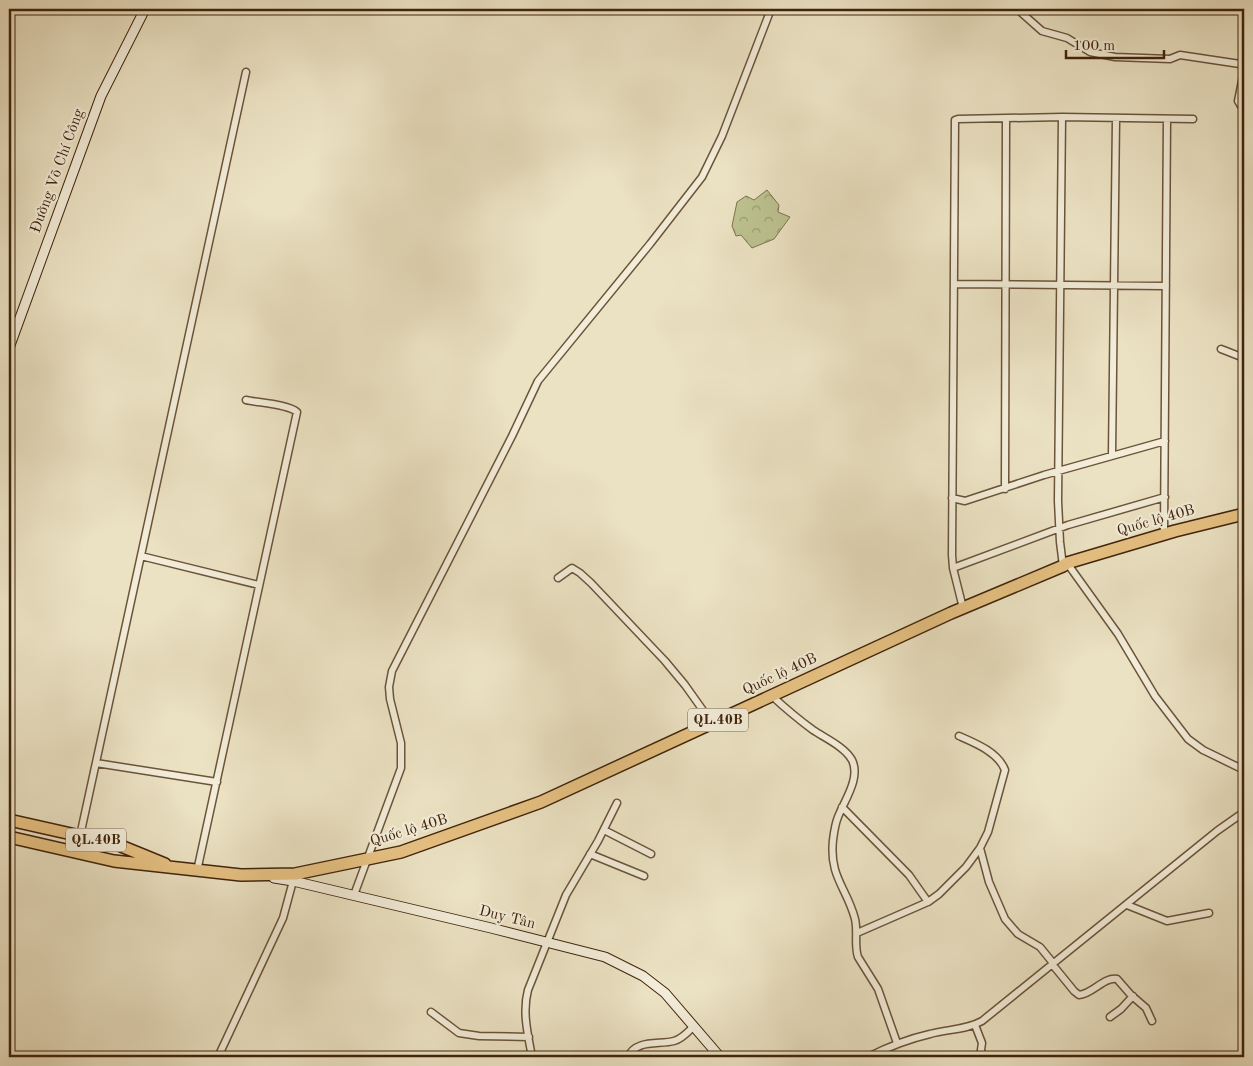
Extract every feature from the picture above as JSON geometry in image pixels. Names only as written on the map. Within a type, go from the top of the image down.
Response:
[{"type":"highway","name":"Quốc lộ 40B","points":[[9,837],[114,861],[181,870],[251,875],[295,874],[401,852],[541,802],[963,608],[1065,564],[1164,534],[1244,514]]},
{"type":"highway","name":"Quốc lộ 40B","points":[[9,820],[116,844],[181,870]]},
{"type":"street","name":"Đường Võ Chí Công","points":[[9,348],[101,96],[145,9]]},
{"type":"street","points":[[354,895],[400,768],[401,743],[390,699],[389,686],[392,671],[512,436],[538,380],[650,244],[702,177],[722,136],[771,9]]},
{"type":"street","points":[[1017,9],[1042,31],[1067,38],[1082,48],[1098,54],[1170,59],[1180,55],[1240,64],[1244,66],[1244,71],[1238,101],[1244,107]]},
{"type":"street","points":[[80,836],[246,72]]},
{"type":"street","points":[[1062,117],[1058,471],[1059,528],[1065,564],[1118,634],[1155,696],[1188,739],[1203,750],[1244,770]]},
{"type":"street","points":[[963,608],[953,568],[955,120],[1062,117],[1193,119]]},
{"type":"street","points":[[1005,489],[1006,119]]},
{"type":"street","points":[[1112,455],[1116,119]]},
{"type":"street","points":[[1164,534],[1167,119]]},
{"type":"street","points":[[954,284],[1166,286]]},
{"type":"street","points":[[1221,350],[1244,358]]},
{"type":"street","points":[[196,871],[297,412],[280,406],[246,400]]},
{"type":"street","points":[[952,498],[965,501],[1058,471],[1165,441]]},
{"type":"street","points":[[953,568],[1059,528],[1165,497]]},
{"type":"street","points":[[141,556],[259,585]]},
{"type":"street","points":[[558,578],[572,568],[591,583],[665,661],[686,686],[712,723]]},
{"type":"street","points":[[772,696],[784,708],[846,752],[853,763],[854,773],[834,830],[833,864],[841,887],[853,911],[857,933],[856,948],[858,957],[878,989],[897,1043]]},
{"type":"street","points":[[857,933],[928,902],[949,885],[980,848],[988,832],[1005,770],[1001,761],[993,754],[959,736]]},
{"type":"street","points":[[96,763],[217,782]]},
{"type":"street","points":[[532,1057],[526,1018],[526,1000],[566,895],[604,830],[617,803]]},
{"type":"street","points":[[842,807],[908,875],[928,902]]},
{"type":"street","points":[[868,1057],[897,1043],[929,1034],[975,1025],[991,1015],[1244,812]]},
{"type":"street","points":[[604,830],[651,854]]},
{"type":"street","points":[[980,848],[989,882],[1005,919],[1018,934],[1040,947],[1074,991],[1082,996],[1104,982],[1114,978],[1117,979],[1146,1008],[1152,1021]]},
{"type":"street","points":[[590,854],[644,876]]},
{"type":"street","name":"Duy Tân","points":[[251,875],[293,881],[354,895],[605,957],[643,976],[665,993],[720,1057]]},
{"type":"street","points":[[218,1057],[283,918],[293,881]]},
{"type":"street","points":[[1127,906],[1167,922],[1210,913]]},
{"type":"street","points":[[1110,1016],[1133,996]]},
{"type":"street","points":[[431,1012],[459,1033],[485,1037],[529,1037]]},
{"type":"street","points":[[975,1025],[982,1043],[980,1057]]},
{"type":"street","points":[[628,1057],[638,1047],[657,1042],[677,1040],[694,1027]]},
{"type":"green space","points":[[767,190],[779,205],[778,212],[790,217],[774,239],[752,248],[741,235],[736,236],[732,226],[737,202],[746,196],[754,200]]}]
